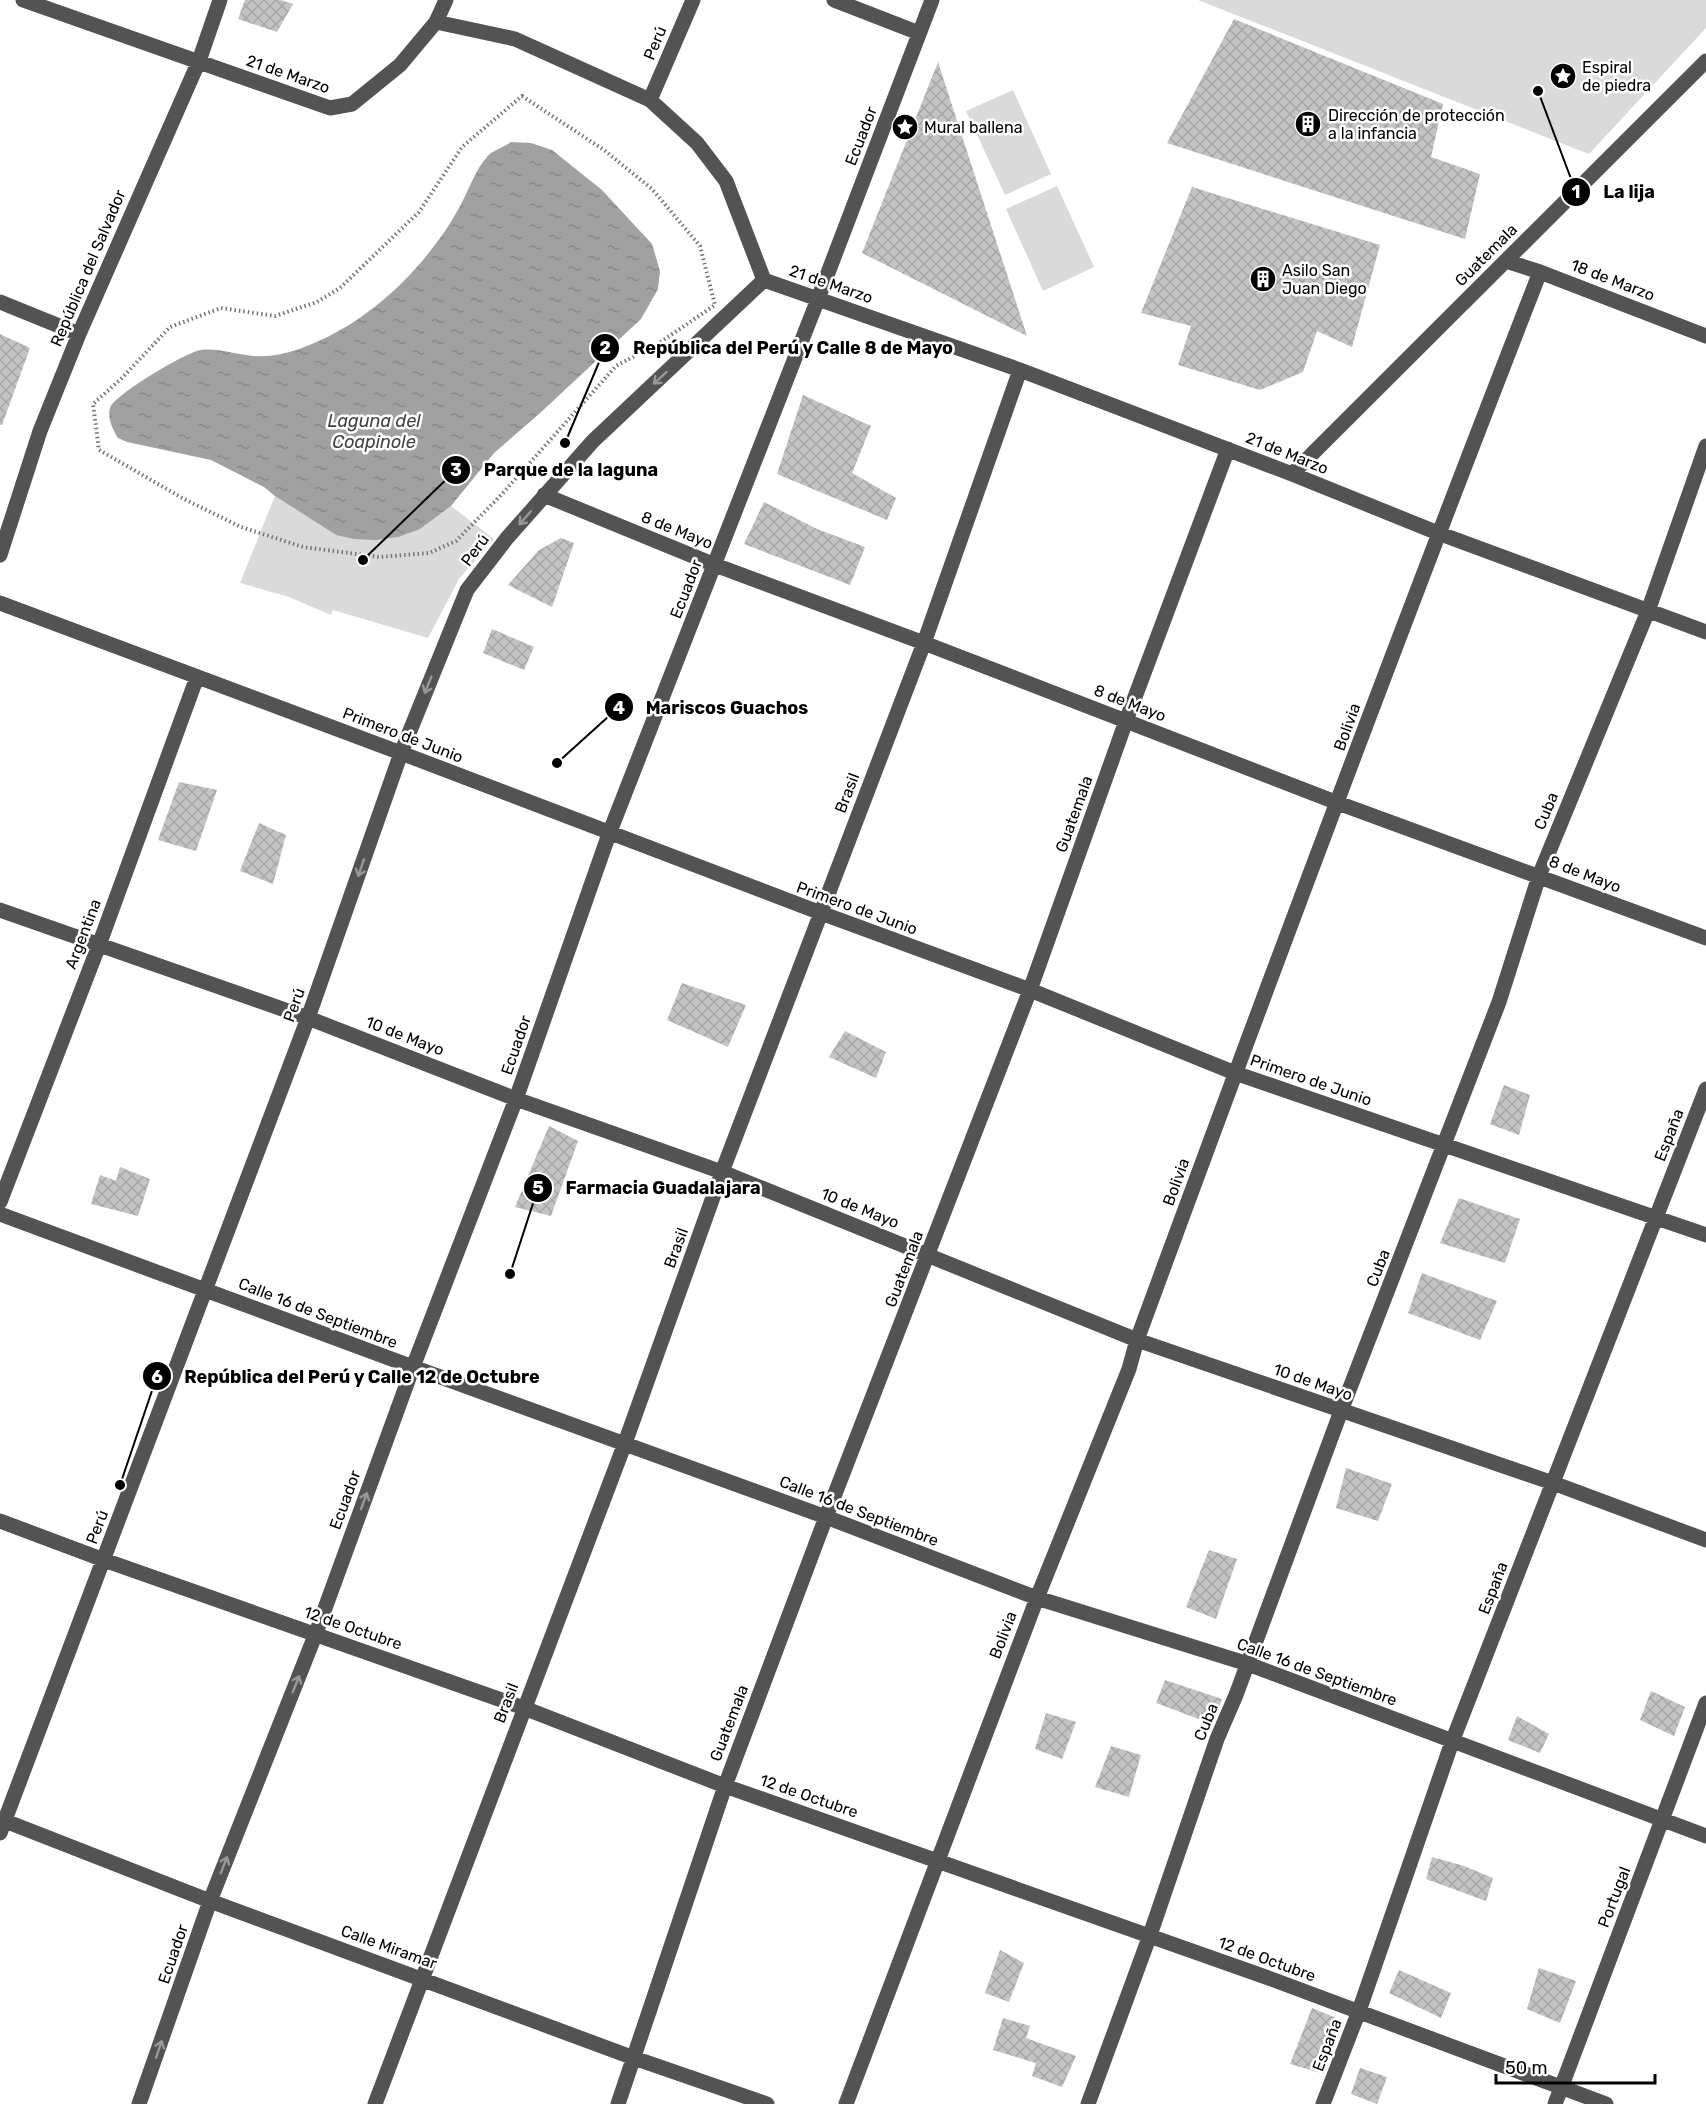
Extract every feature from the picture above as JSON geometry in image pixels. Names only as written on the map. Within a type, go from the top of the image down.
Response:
[{"type":"street","name":"21 de Marzo","points":[[23,0],[330,108],[352,104],[400,65],[436,22],[515,39],[650,100],[697,143],[726,181],[764,280],[1020,370],[1228,449],[1438,533],[1706,632]]},
{"type":"street","name":"República del Salvador","points":[[0,555],[40,431],[79,334],[199,61],[220,0]]},
{"type":"street","points":[[436,22],[446,0]]},
{"type":"street","name":"Perú","points":[[650,100],[693,0]]},
{"type":"street","points":[[834,0],[919,33]]},
{"type":"street","name":"Ecuador","points":[[139,2104],[210,1901],[316,1634],[412,1367],[516,1099],[609,834],[932,0]]},
{"type":"street","name":"Guatemala","points":[[1292,474],[1706,61]]},
{"type":"street","name":"18 de Marzo","points":[[1506,261],[1706,336]]},
{"type":"street","name":"Bolivia","points":[[846,2104],[1037,1598],[1129,1369],[1137,1340],[1235,1073],[1438,533],[1540,272]]},
{"type":"street","name":"Perú","points":[[1,1824],[104,1560],[308,1018],[401,753],[467,590],[507,538],[593,441],[764,280]]},
{"type":"street","points":[[0,302],[79,334]]},
{"type":"street","name":"Brasil","points":[[375,2104],[625,1443],[722,1172],[924,643],[1020,370]]},
{"type":"street","name":"Cuba","points":[[1088,2104],[1150,1935],[1217,1740],[1248,1664],[1341,1411],[1499,1002],[1539,876],[1648,611],[1706,446]]},
{"type":"street","name":"Guatemala","points":[[618,2104],[725,1786],[826,1517],[1030,990],[1126,721],[1228,449]]},
{"type":"street","name":"8 de Mayo","points":[[544,495],[715,565],[1338,803],[1706,938]]},
{"type":"street","name":"Primero de Junio","points":[[0,603],[401,753],[609,834],[1030,990],[1235,1073],[1706,1235]]},
{"type":"street","name":"Argentina","points":[[0,1202],[99,945],[197,677]]},
{"type":"street","name":"10 de Mayo","points":[[0,910],[308,1018],[516,1099],[722,1172],[1137,1340],[1553,1483],[1706,1540]]},
{"type":"street","name":"España","points":[[1323,2104],[1359,2011],[1452,1742],[1706,1089]]},
{"type":"street","name":"Calle 16 de Septiembre","points":[[0,1214],[826,1517],[1037,1598],[1248,1664],[1706,1836]]},
{"type":"street","name":"12 de Octubre","points":[[0,1521],[524,1708],[725,1786],[1150,1935],[1606,2104]]},
{"type":"street","name":"Portugal","points":[[1555,2104],[1706,1703]]},
{"type":"street","name":"Calle Miramar","points":[[1,1824],[634,2058],[767,2104]]},
{"type":"path","points":[[522,96],[604,150],[652,189],[700,246],[715,305],[662,341],[616,366],[502,494],[456,541],[429,553],[380,557],[303,547],[241,528],[184,499],[99,450],[93,404],[122,378],[170,327],[221,308],[275,316],[317,302],[340,288],[419,212],[462,147],[522,96]]},
{"type":"shaded area","points":[[1198,0],[1706,0],[1706,28],[1589,154]]},
{"type":"shaded area","points":[[1013,90],[1051,174],[1005,195],[966,111]]},
{"type":"shaded area","points":[[1057,186],[1094,267],[1043,291],[1006,209]]},
{"type":"shaded area","points":[[275,496],[336,535],[420,529],[451,506],[494,539],[459,579],[428,638],[333,610],[331,615],[289,597],[240,583]]},
{"type":"water","name":"Laguna del Coapinole","points":[[511,142],[531,143],[552,150],[602,190],[652,244],[660,271],[658,289],[641,319],[494,453],[451,506],[420,529],[398,537],[375,540],[354,539],[336,535],[264,487],[211,460],[127,442],[118,438],[109,416],[114,402],[137,384],[181,358],[201,350],[255,356],[271,356],[288,352],[331,335],[366,313],[414,271],[443,235],[486,158]]},
{"type":"building","points":[[245,0],[281,0],[293,4],[277,32],[238,19]]},
{"type":"building","name":"Dirección de protección a la infancia","points":[[1234,19],[1443,104],[1431,157],[1480,174],[1465,239],[1167,143]]},
{"type":"building","points":[[938,62],[1027,336],[862,253]]},
{"type":"building","name":"Asilo San Juan Diego","points":[[1192,187],[1380,245],[1352,347],[1317,331],[1303,372],[1260,390],[1178,365],[1191,326],[1141,313]]},
{"type":"building","points":[[0,334],[30,348],[2,425],[0,425]]},
{"type":"building","points":[[803,395],[871,426],[852,473],[896,498],[887,520],[777,474]]},
{"type":"building","points":[[764,502],[817,529],[865,547],[850,585],[744,544]]},
{"type":"building","points":[[561,538],[574,543],[552,607],[508,585],[539,550]]},
{"type":"building","points":[[492,629],[534,647],[524,670],[483,653]]},
{"type":"building","points":[[179,782],[217,790],[196,851],[158,840]]},
{"type":"building","points":[[259,823],[286,835],[273,884],[240,871]]},
{"type":"building","points":[[682,983],[746,1005],[728,1047],[667,1020]]},
{"type":"building","points":[[845,1031],[886,1052],[876,1078],[829,1057]]},
{"type":"building","points":[[1504,1085],[1530,1095],[1519,1135],[1490,1124]]},
{"type":"building","points":[[549,1126],[578,1141],[551,1216],[515,1207]]},
{"type":"building","points":[[120,1167],[150,1179],[138,1216],[91,1204],[100,1175],[116,1181]]},
{"type":"building","points":[[1459,1198],[1520,1219],[1505,1263],[1440,1243]]},
{"type":"building","points":[[1422,1273],[1497,1301],[1480,1340],[1408,1313]]},
{"type":"building","points":[[1346,1468],[1392,1484],[1378,1521],[1336,1508]]},
{"type":"building","points":[[1209,1550],[1237,1559],[1216,1619],[1186,1607]]},
{"type":"building","points":[[1165,1680],[1222,1699],[1212,1724],[1156,1703]]},
{"type":"building","points":[[1651,1691],[1685,1707],[1674,1736],[1640,1720]]},
{"type":"building","points":[[1046,1713],[1076,1722],[1062,1759],[1035,1749]]},
{"type":"building","points":[[1517,1716],[1549,1734],[1540,1753],[1508,1740]]},
{"type":"building","points":[[1111,1746],[1141,1755],[1129,1797],[1095,1787]]},
{"type":"building","points":[[1432,1857],[1464,1866],[1493,1878],[1486,1901],[1426,1879]]},
{"type":"building","points":[[1000,1950],[1024,1963],[1009,2002],[985,1993]]},
{"type":"building","points":[[1539,1968],[1576,1981],[1560,2023],[1527,2009]]},
{"type":"building","points":[[1399,1970],[1451,1993],[1441,2018],[1389,1993]]},
{"type":"building","points":[[1312,2008],[1344,2021],[1324,2074],[1290,2064]]},
{"type":"building","points":[[1003,2018],[1030,2026],[1026,2038],[1076,2056],[1062,2087],[1032,2076],[1036,2063],[993,2050]]},
{"type":"building","points":[[1360,2068],[1387,2077],[1377,2104],[1351,2094]]},
{"type":"place","name":"Espiral de piedra","points":[[1563,76]]},
{"type":"place","name":"La lija","points":[[1538,91]]},
{"type":"place","name":"Dirección de protección a la infancia","points":[[1308,124]]},
{"type":"place","name":"Mural ballena","points":[[905,127]]},
{"type":"place","name":"Asilo San Juan Diego","points":[[1263,279]]},
{"type":"place","name":"República del Perú y Calle 8 de Mayo","points":[[565,443]]},
{"type":"place","name":"Parque de la laguna","points":[[363,560]]},
{"type":"place","name":"Mariscos Guachos","points":[[557,763]]},
{"type":"place","name":"Farmacia Guadalajara","points":[[510,1274]]},
{"type":"place","name":"República del Perú y Calle 12 de Octubre","points":[[120,1485]]}]
